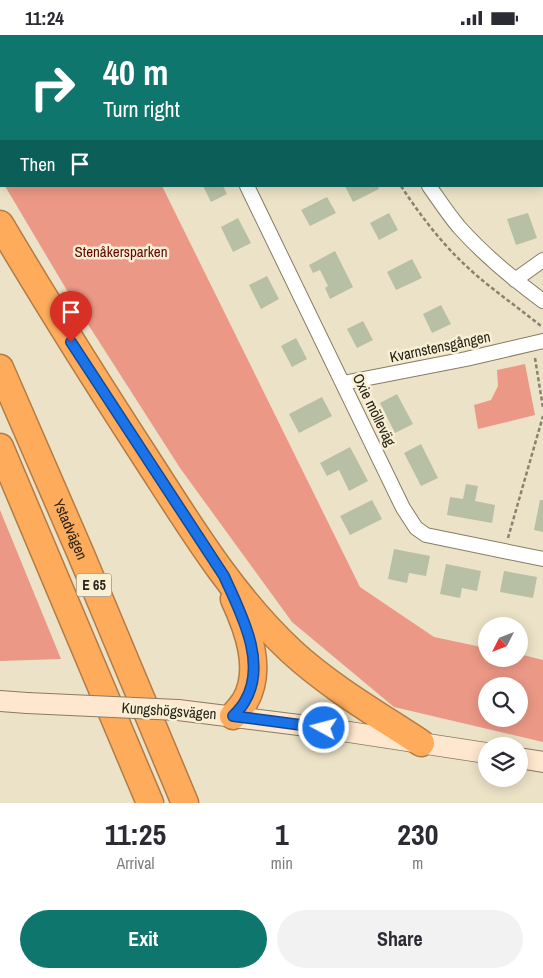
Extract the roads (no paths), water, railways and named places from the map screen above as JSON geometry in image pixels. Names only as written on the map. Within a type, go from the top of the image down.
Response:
[{"type":"highway","points":[[0,224],[55,317],[224,576],[285,645],[317,673],[421,743]]},
{"type":"highway","name":"Ystadvägen","points":[[0,368],[80,552],[185,803]]},
{"type":"highway","name":"E 65","points":[[0,447],[150,803]]},
{"type":"highway","points":[[0,487],[54,573]]},
{"type":"highway","points":[[224,576],[240,611],[248,634],[252,655],[253,674],[250,690],[245,702],[233,716]]},
{"type":"street","name":"Oxie mölleväg","points":[[247,187],[403,508],[416,528],[426,535],[543,559]]},
{"type":"street","points":[[430,187],[459,227],[493,261],[543,301]]},
{"type":"street","points":[[515,280],[543,260]]},
{"type":"street","name":"Kvarnstensgången","points":[[343,383],[466,359],[538,342]]},
{"type":"street","name":"Kungshögsvägen","points":[[0,701],[178,710],[233,716],[478,752]]},
{"type":"street","points":[[528,760],[543,762]]},
{"type":"park label","name":"Stenåkersparken","points":[[121,252]]}]
